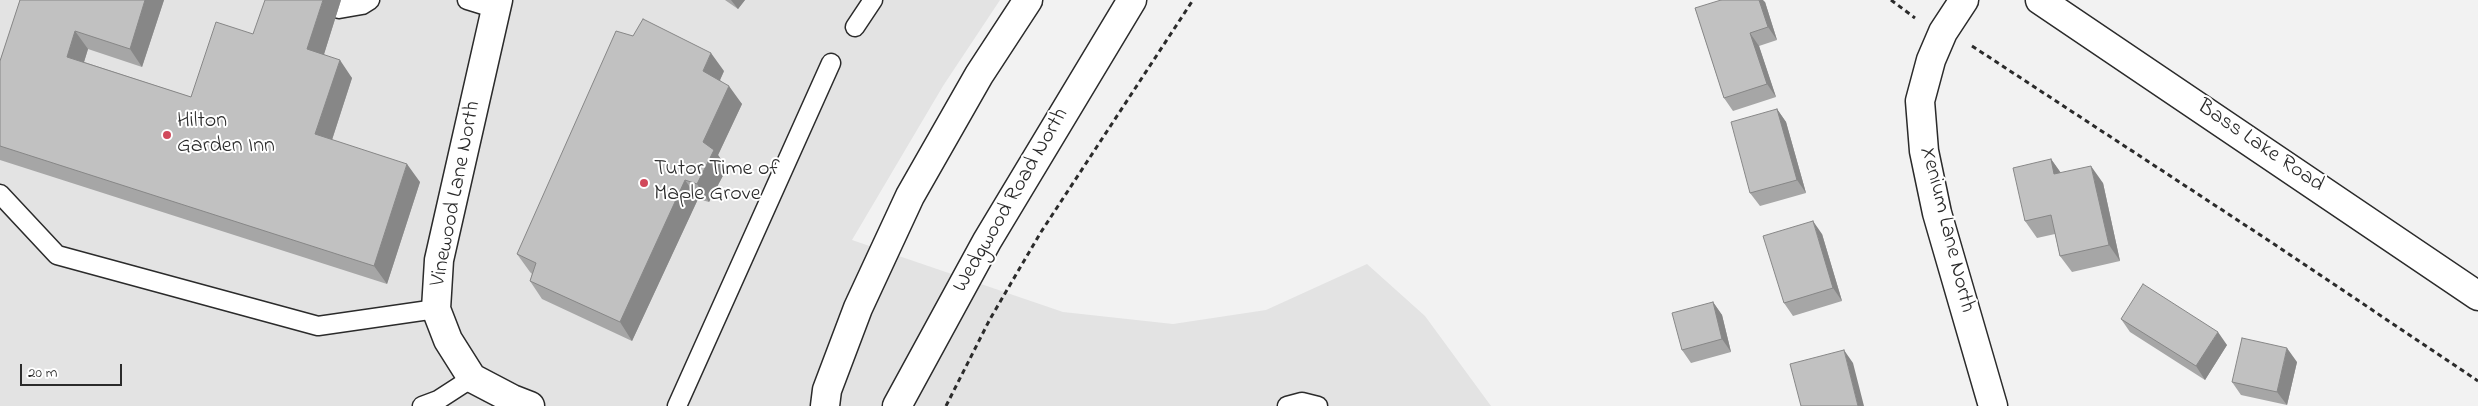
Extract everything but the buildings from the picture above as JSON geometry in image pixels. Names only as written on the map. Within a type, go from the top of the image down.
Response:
[{"type":"street","points":[[825,406],[827,390],[858,308],[910,196],[979,75],[1028,0]]},
{"type":"street","name":"Wedgwood Road North","points":[[897,406],[987,241],[1132,0]]},
{"type":"street","name":"Xenium Lane North","points":[[1964,0],[1943,32],[1931,60],[1920,100],[1924,152],[1937,213],[1993,406]]},
{"type":"street","name":"Bass Lake Road","points":[[2040,0],[2478,296]]},
{"type":"street","name":"Vinewood Lane North","points":[[472,378],[448,340],[436,309],[439,260],[497,4]]},
{"type":"street","points":[[472,378],[512,399],[530,406]]},
{"type":"lane","points":[[339,9],[362,5],[370,0]]},
{"type":"lane","points":[[467,0],[497,4]]},
{"type":"lane","points":[[855,27],[873,0]]},
{"type":"lane","points":[[677,406],[831,63]]},
{"type":"lane","points":[[0,194],[56,255],[318,326],[436,309]]},
{"type":"lane","points":[[422,406],[438,400],[472,378]]},
{"type":"lane","points":[[1287,406],[1302,402],[1318,406]]},
{"type":"path","points":[[946,406],[990,319],[1041,232],[1193,0]]},
{"type":"path","points":[[1892,0],[1918,21],[1982,51],[2478,381]]},
{"type":"shaded area","points":[[0,0],[1000,0],[943,86],[852,240],[1063,312],[1173,324],[1266,310],[1367,264],[1425,316],[1491,406],[0,406]]},
{"type":"place","name":"Hilton Garden Inn","points":[[167,135]]},
{"type":"place","name":"Tutor Time of Maple Grove","points":[[644,183]]}]
